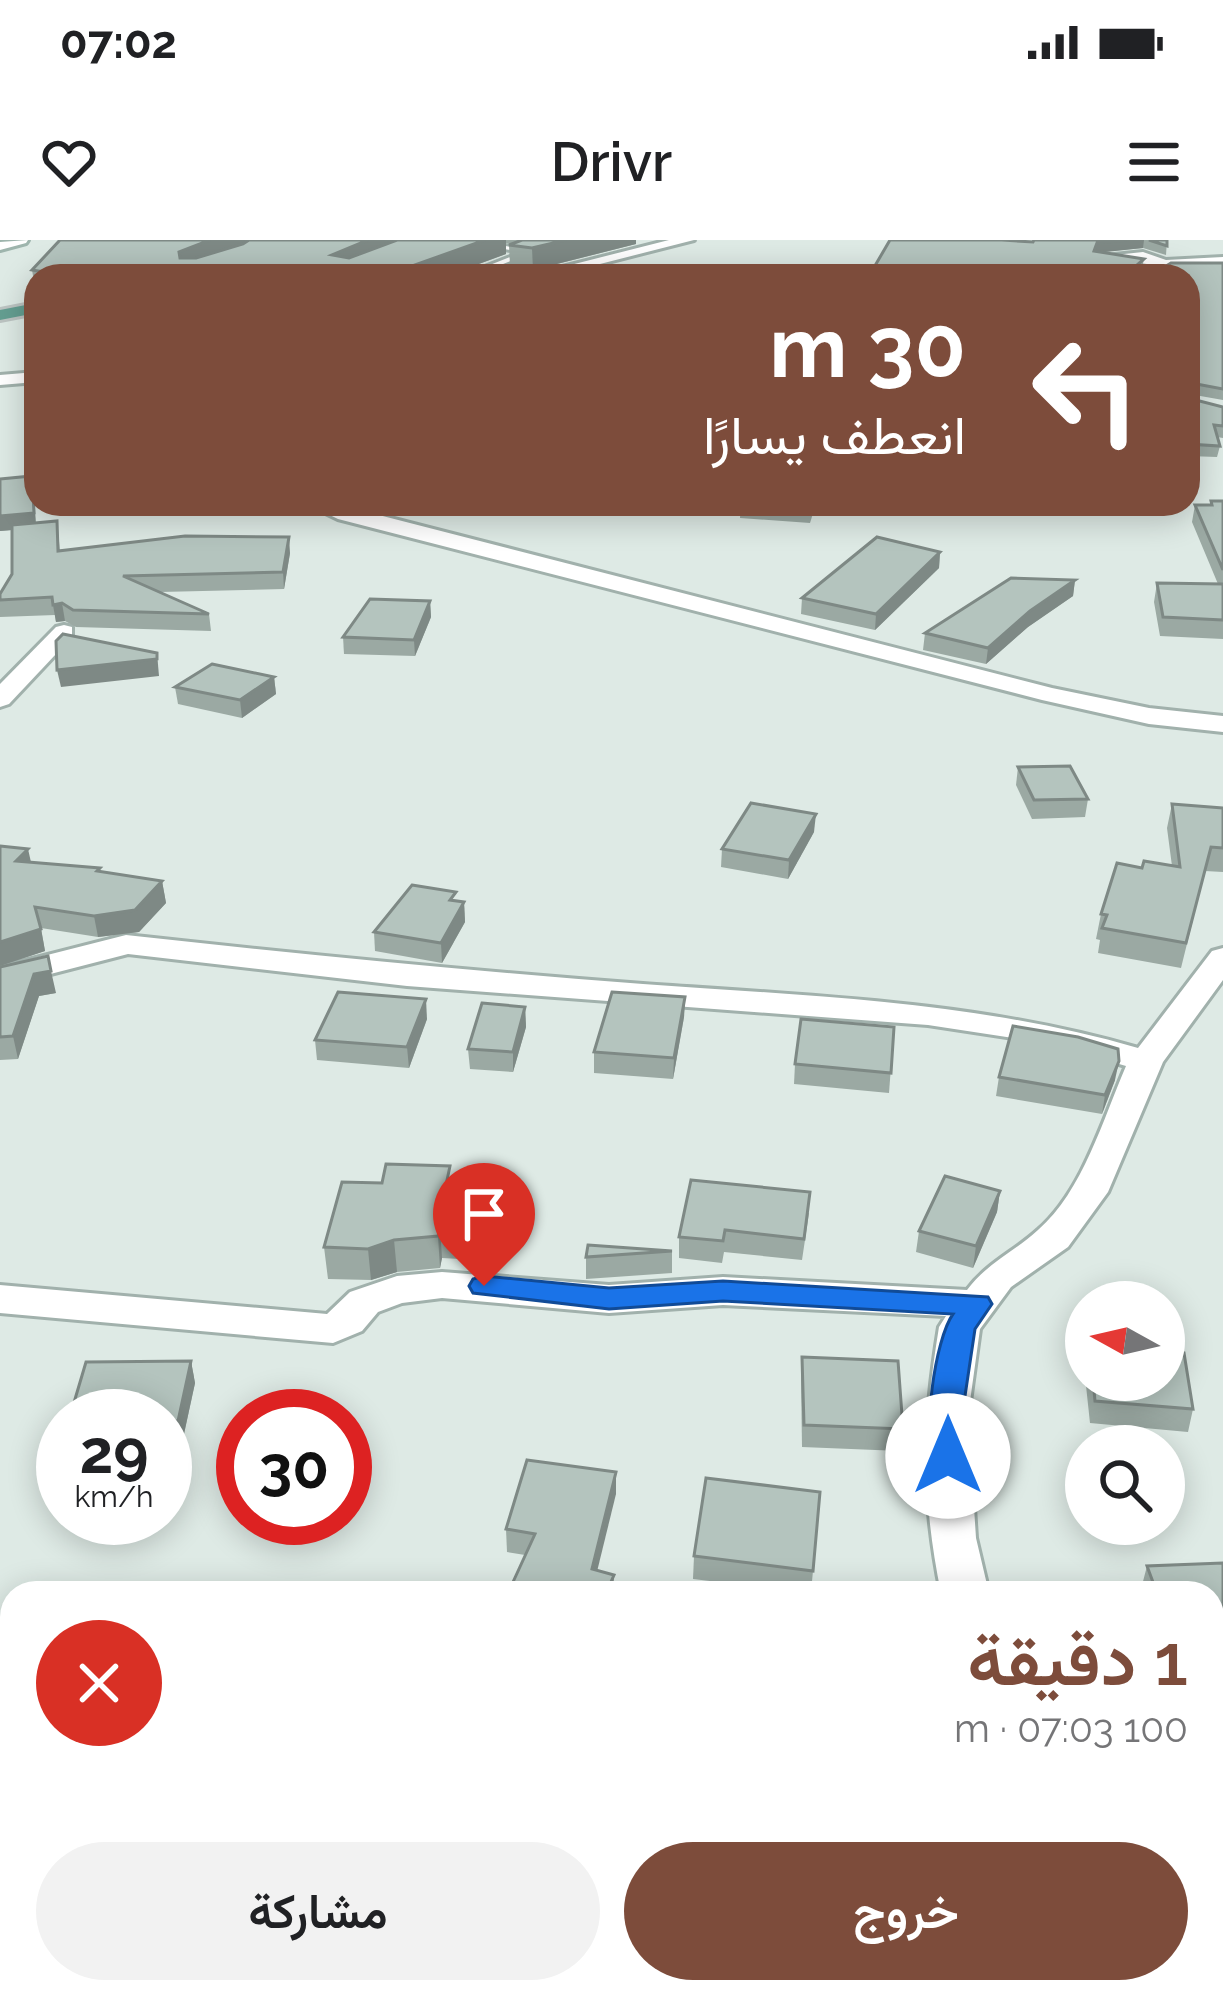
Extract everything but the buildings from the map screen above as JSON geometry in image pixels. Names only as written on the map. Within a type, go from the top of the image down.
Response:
[{"type":"street","points":[[0,247],[21,240]]},
{"type":"street","points":[[585,264],[687,240]]},
{"type":"street","points":[[1128,240],[1153,258]]},
{"type":"street","points":[[1103,257],[1223,261]]},
{"type":"street","points":[[1151,264],[1153,258]]},
{"type":"street","points":[[349,516],[1051,695],[1223,724]]},
{"type":"street","points":[[0,699],[64,632]]},
{"type":"street","points":[[0,977],[76,961],[126,944],[407,976],[928,1015],[1016,1026],[1146,1060]]},
{"type":"street","points":[[962,1581],[953,1538],[946,1416],[960,1327],[997,1278],[1054,1238],[1089,1192],[1146,1060],[1223,958]]},
{"type":"street","points":[[0,1299],[333,1329],[348,1321],[364,1302],[398,1290],[442,1286],[609,1299],[723,1291],[977,1304]]},
{"type":"lane","points":[[453,240],[532,251],[498,264]]},
{"type":"route","points":[[484,1286],[609,1299],[723,1291],[977,1304],[960,1327],[946,1416],[948,1456]]}]
